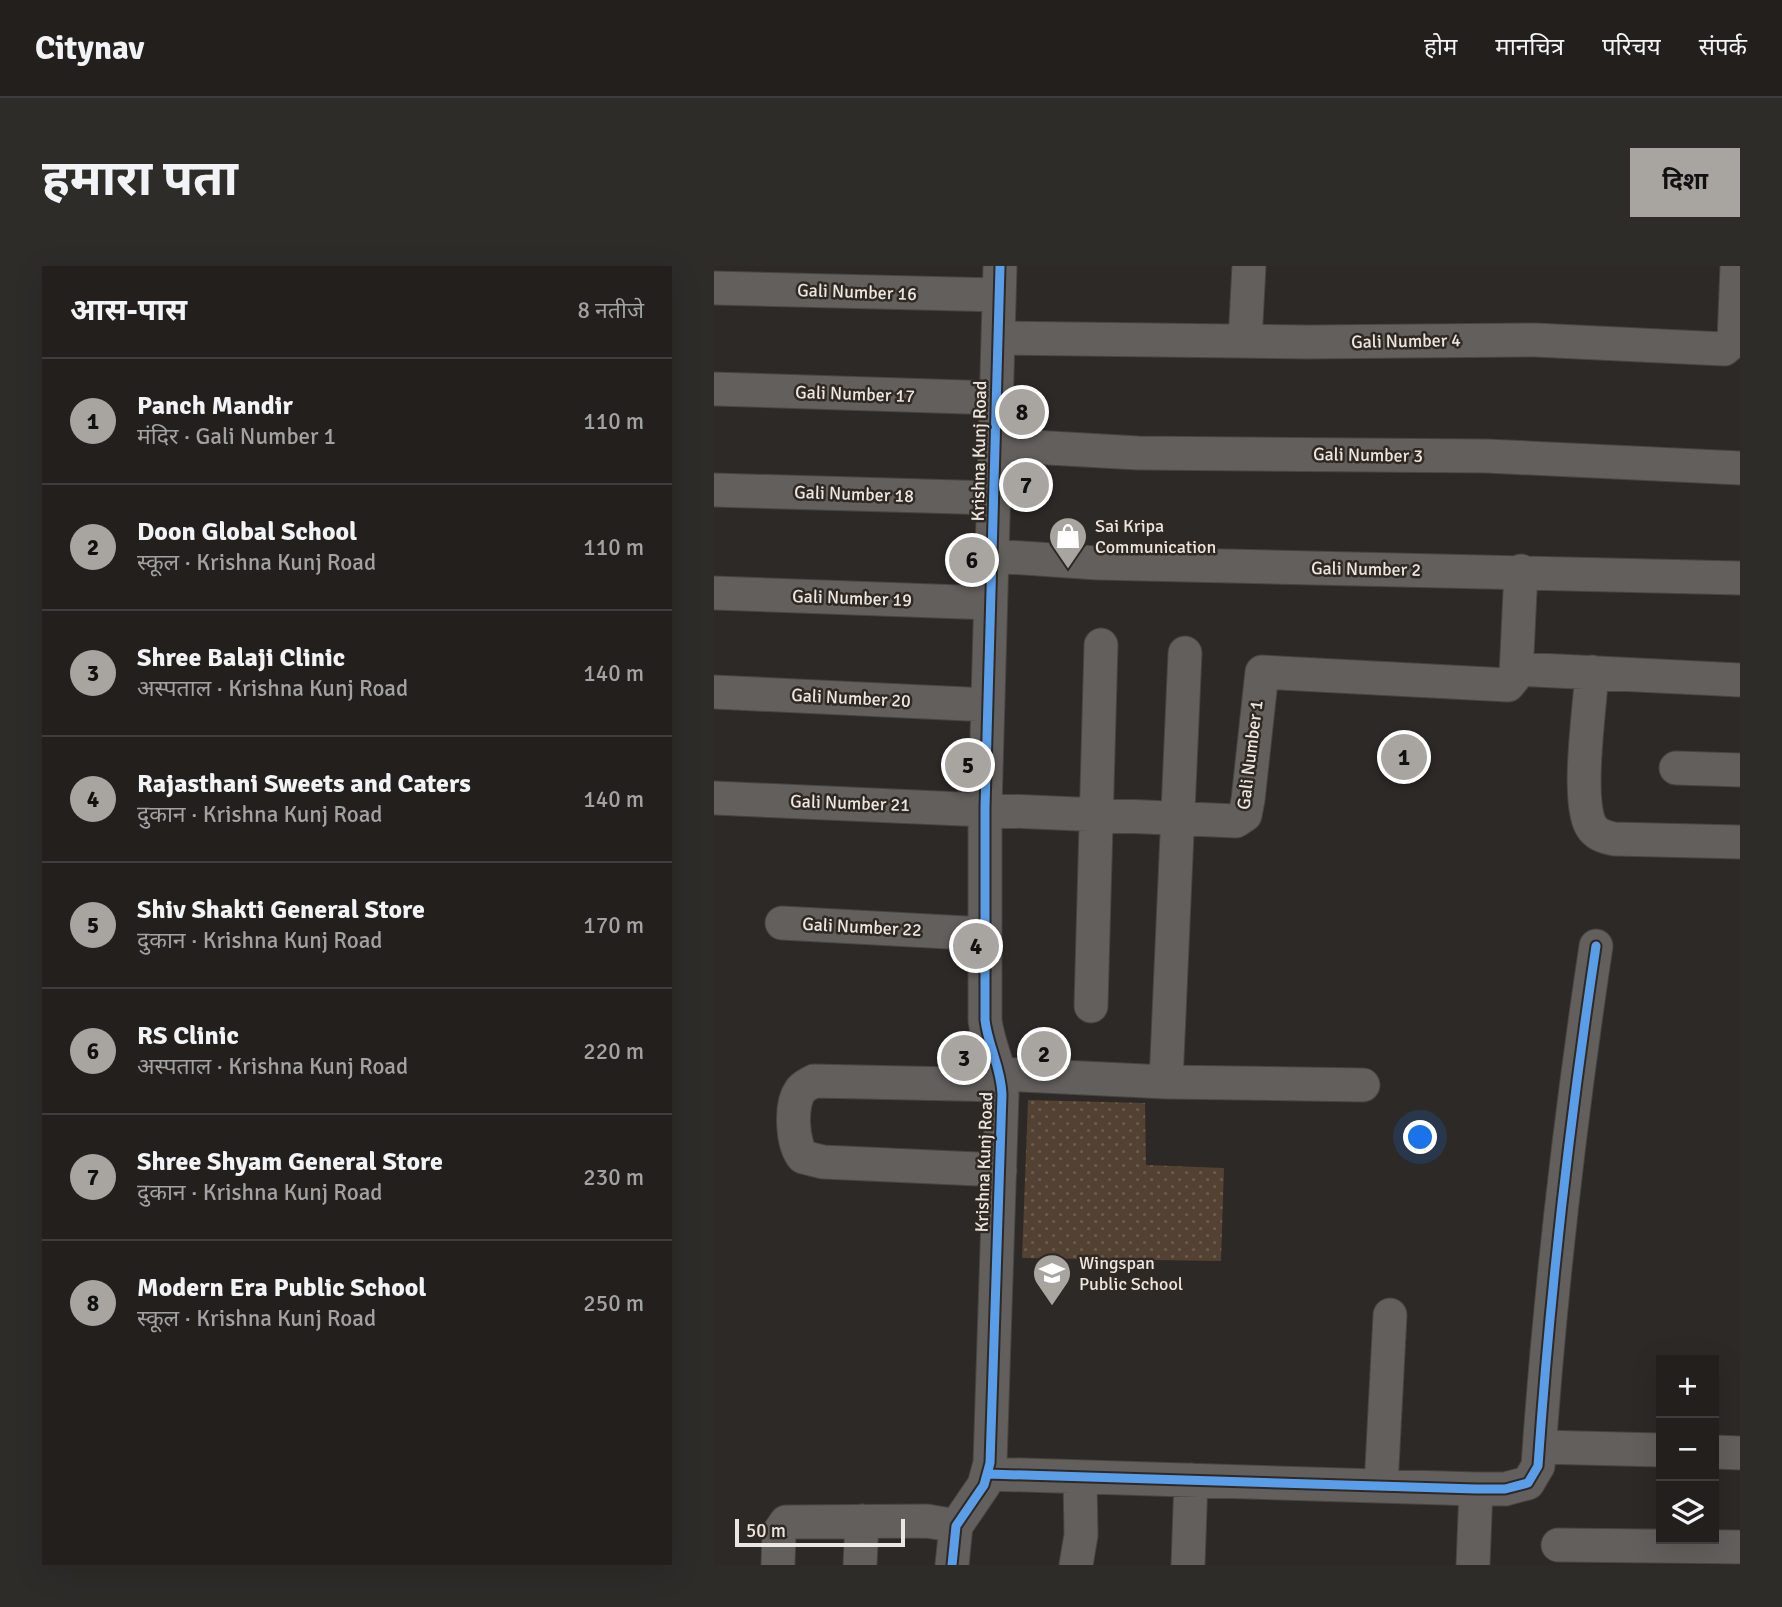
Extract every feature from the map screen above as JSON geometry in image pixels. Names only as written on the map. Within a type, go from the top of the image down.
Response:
[{"type":"street","points":[[1245,341],[1249,266]]},
{"type":"street","name":"Gali Number 4","points":[[998,338],[1546,340],[1724,349],[1734,341],[1737,266]]},
{"type":"street","name":"Gali Number 16","points":[[714,288],[1000,281]]},
{"type":"street","name":"Krishna Kunj Road","points":[[988,1474],[1002,1080],[986,1031],[985,934],[985,808],[1000,281]]},
{"type":"street","name":"Gali Number 17","points":[[714,389],[996,398]]},
{"type":"street","name":"Gali Number 3","points":[[996,445],[1138,453],[1486,456],[1740,468]]},
{"type":"street","name":"Gali Number 18","points":[[714,490],[994,498]]},
{"type":"street","name":"Gali Number 2","points":[[993,556],[1097,563],[1740,578]]},
{"type":"street","points":[[1521,571],[1507,677],[1592,672],[1740,680]]},
{"type":"street","name":"Gali Number 19","points":[[714,593],[990,603]]},
{"type":"street","points":[[1091,1006],[1101,645]]},
{"type":"street","points":[[1167,1082],[1185,653]]},
{"type":"street","name":"Gali Number 1","points":[[985,808],[1236,821],[1245,815],[1262,672],[1507,677]]},
{"type":"street","points":[[1592,672],[1584,789],[1591,827],[1600,835],[1614,839],[1740,842]]},
{"type":"street","name":"Gali Number 20","points":[[714,692],[988,705]]},
{"type":"street","points":[[1676,768],[1740,770]]},
{"type":"street","name":"Gali Number 21","points":[[714,798],[985,808]]},
{"type":"street","name":"Gali Number 22","points":[[782,923],[985,934]]},
{"type":"street","points":[[952,1565],[957,1526],[988,1474],[1476,1489],[1505,1489],[1528,1483],[1535,1474],[1540,1447],[1559,1223],[1596,946]]},
{"type":"street","points":[[1000,1170],[823,1162],[803,1157],[795,1142],[796,1099],[805,1086],[814,1081],[1002,1080],[1363,1085]]},
{"type":"street","points":[[1381,1486],[1390,1315]]},
{"type":"street","points":[[1540,1447],[1656,1450]]},
{"type":"street","points":[[1719,1452],[1740,1453]]},
{"type":"street","points":[[1076,1565],[1081,1535],[1080,1478]]},
{"type":"street","points":[[1188,1565],[1191,1480]]},
{"type":"street","points":[[1473,1565],[1476,1489]]},
{"type":"street","points":[[860,1565],[862,1521]]},
{"type":"street","points":[[778,1565],[779,1532],[786,1522],[927,1521],[957,1526]]},
{"type":"street","points":[[1558,1545],[1740,1548]]},
{"type":"shaded area","points":[[1028,1100],[1145,1103],[1146,1165],[1224,1168],[1221,1261],[1022,1258]]},
{"type":"cycle path","points":[[952,1565],[956,1526],[984,1485],[990,1463],[1002,1094],[985,1020],[985,808],[1000,266]]},
{"type":"cycle path","points":[[988,1474],[1476,1489],[1505,1489],[1528,1483],[1538,1466],[1562,1205],[1596,946]]},
{"type":"place","name":"Modern Era Public School","points":[[1022,412]]},
{"type":"place","name":"Shree Shyam General Store","points":[[1026,485]]},
{"type":"place","name":"RS Clinic","points":[[972,560]]},
{"type":"place","name":"Sai Kripa Communication","points":[[1068,570]]},
{"type":"place","name":"Panch Mandir","points":[[1404,757]]},
{"type":"place","name":"Shiv Shakti General Store","points":[[968,765]]},
{"type":"place","name":"Rajasthani Sweets and Caters","points":[[976,946]]},
{"type":"place","name":"Doon Global School","points":[[1044,1054]]},
{"type":"place","name":"Shree Balaji Clinic","points":[[964,1058]]},
{"type":"place","name":"Wingspan Public School","points":[[1052,1307]]}]
